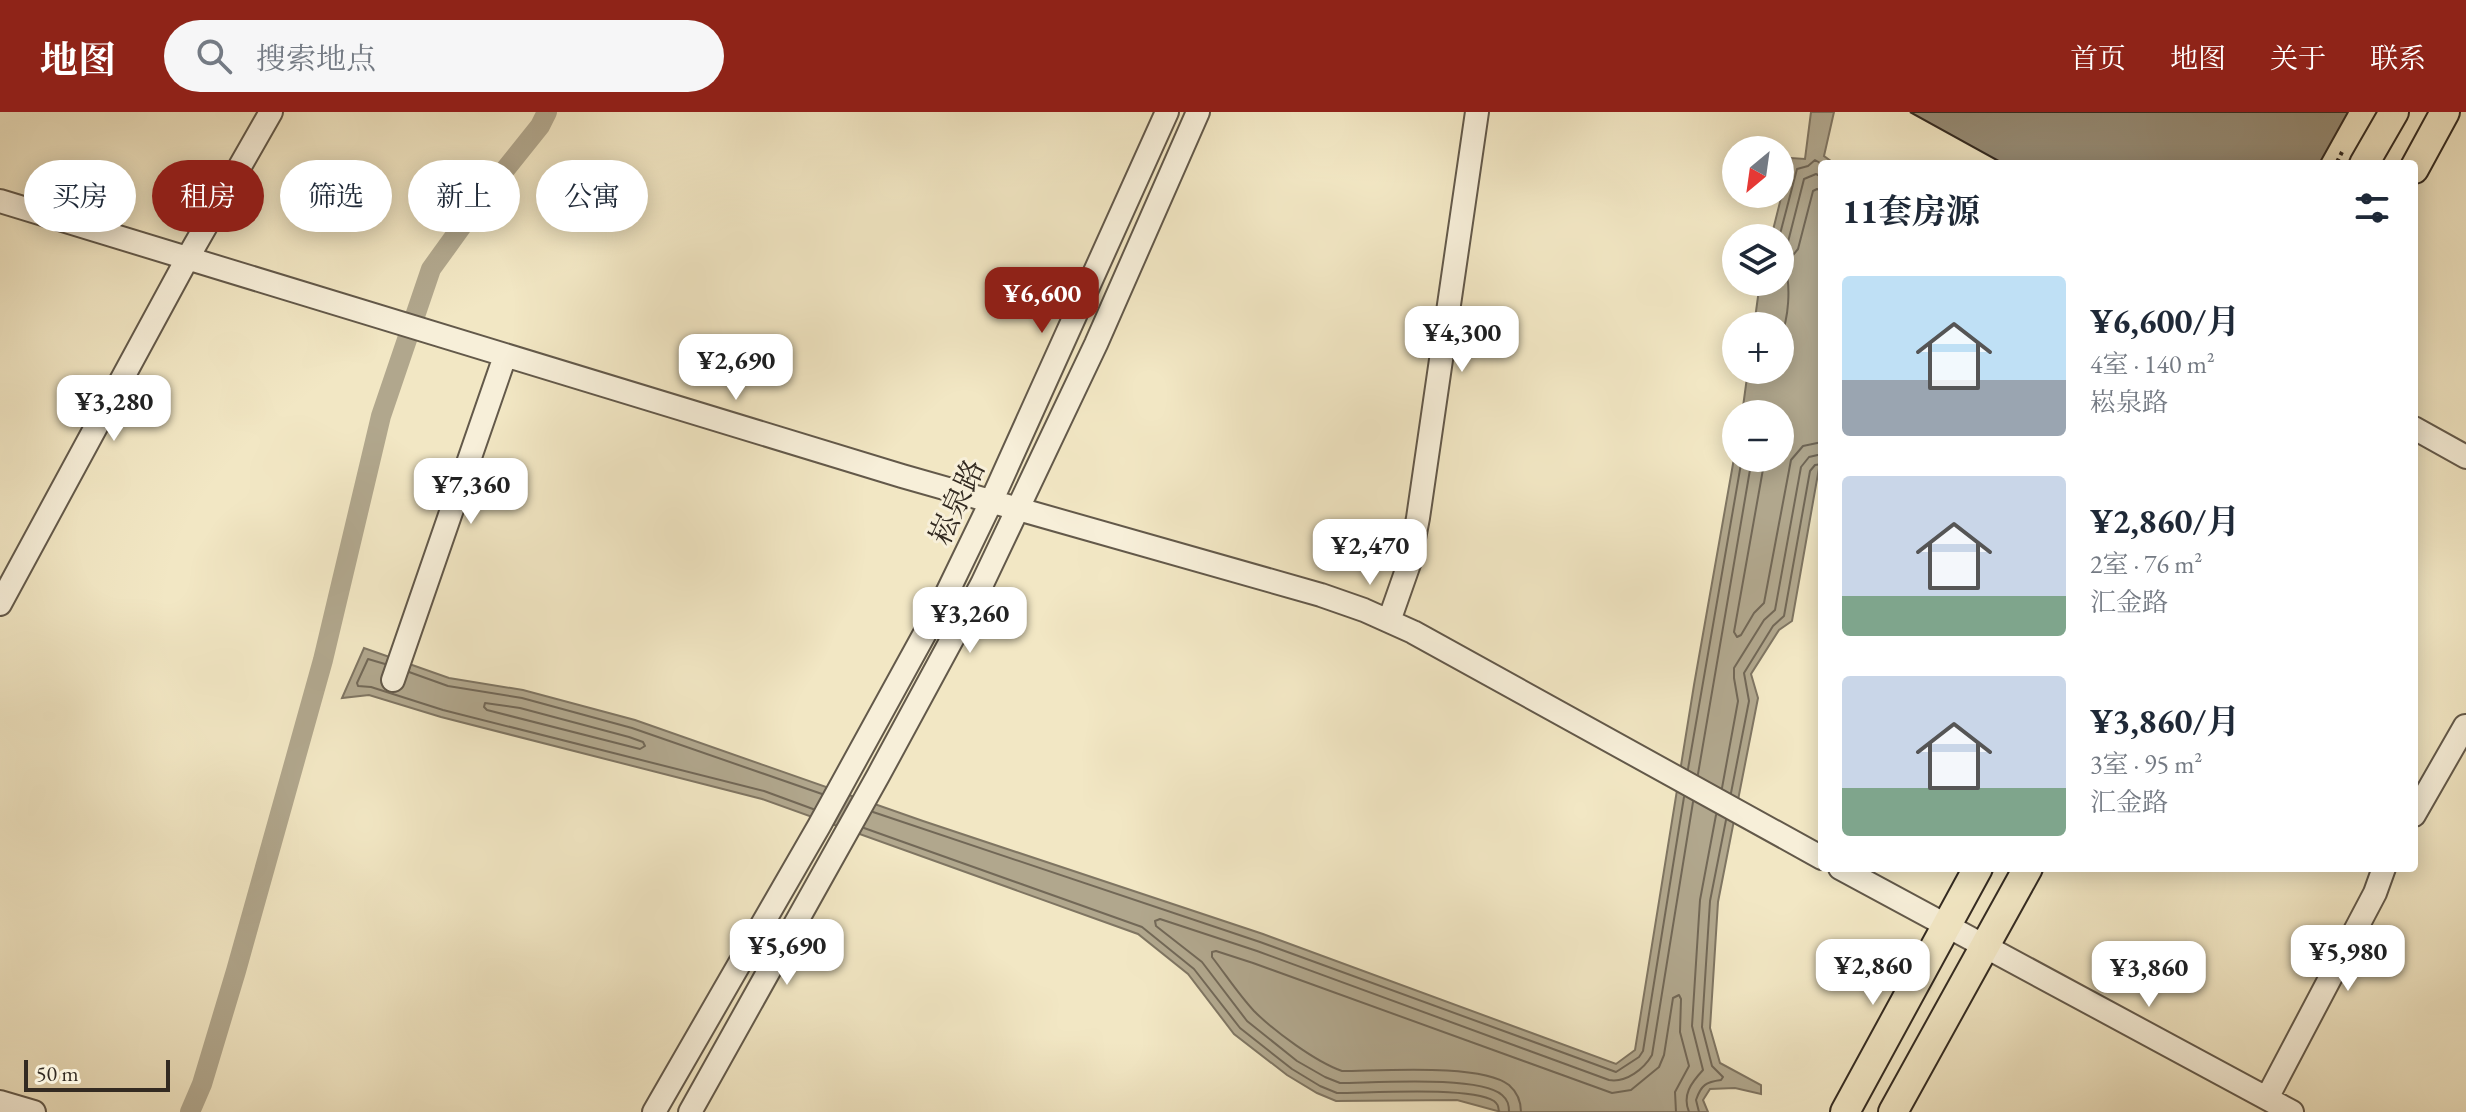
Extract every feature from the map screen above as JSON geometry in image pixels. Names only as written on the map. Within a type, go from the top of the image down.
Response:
[{"type":"main road","points":[[2366,160],[2394,112]]},
{"type":"main road","points":[[2418,162],[2445,112]]},
{"type":"main road","points":[[1845,1112],[1976,872]]},
{"type":"main road","points":[[1893,1112],[2026,872]]},
{"type":"street","points":[[0,604],[187,259],[271,112]]},
{"type":"street","name":"崧泉路","points":[[654,1112],[819,826],[940,606],[991,502],[1167,112]]},
{"type":"street","name":"崧泉路","points":[[690,1112],[878,776],[1019,511],[1198,112]]},
{"type":"street","points":[[1389,621],[1409,564],[1418,518],[1477,112]]},
{"type":"street","points":[[0,201],[1019,511],[1321,595],[1364,610],[1818,856]]},
{"type":"street","points":[[393,680],[505,356]]},
{"type":"street","points":[[2418,430],[2466,457]]},
{"type":"street","points":[[2418,808],[2465,726]]},
{"type":"street","points":[[1847,872],[2292,1112]]},
{"type":"street","points":[[2267,1098],[2375,893],[2383,872]]},
{"type":"street","points":[[0,1102],[34,1112]]},
{"type":"water","points":[[1811,112],[1834,112],[1824,156],[1830,160],[1818,160],[1818,474],[1792,621],[1779,630],[1751,674],[1758,698],[1718,902],[1710,1028],[1720,1063],[1761,1085],[1761,1094],[1735,1088],[1710,1089],[1703,1100],[1708,1112],[1501,1112],[1457,1100],[1336,1101],[1287,1075],[1234,1034],[1188,974],[1138,934],[762,799],[441,717],[369,695],[342,698],[364,648],[449,678],[523,690],[635,720],[923,821],[1263,934],[1616,1064],[1635,1050],[1732,472],[1794,472],[1794,400],[1744,400],[1746,384],[1794,384],[1794,312],[1756,312],[1758,296],[1794,296],[1794,224],[1774,224],[1778,208],[1794,208],[1794,158],[1805,159]]},
{"type":"building","points":[[1910,112],[2348,112],[2321,160],[1997,160]]},
{"type":"waterway","points":[[190,1112],[202,1084],[236,971],[323,660],[381,416],[431,269],[540,126],[547,112]]}]
